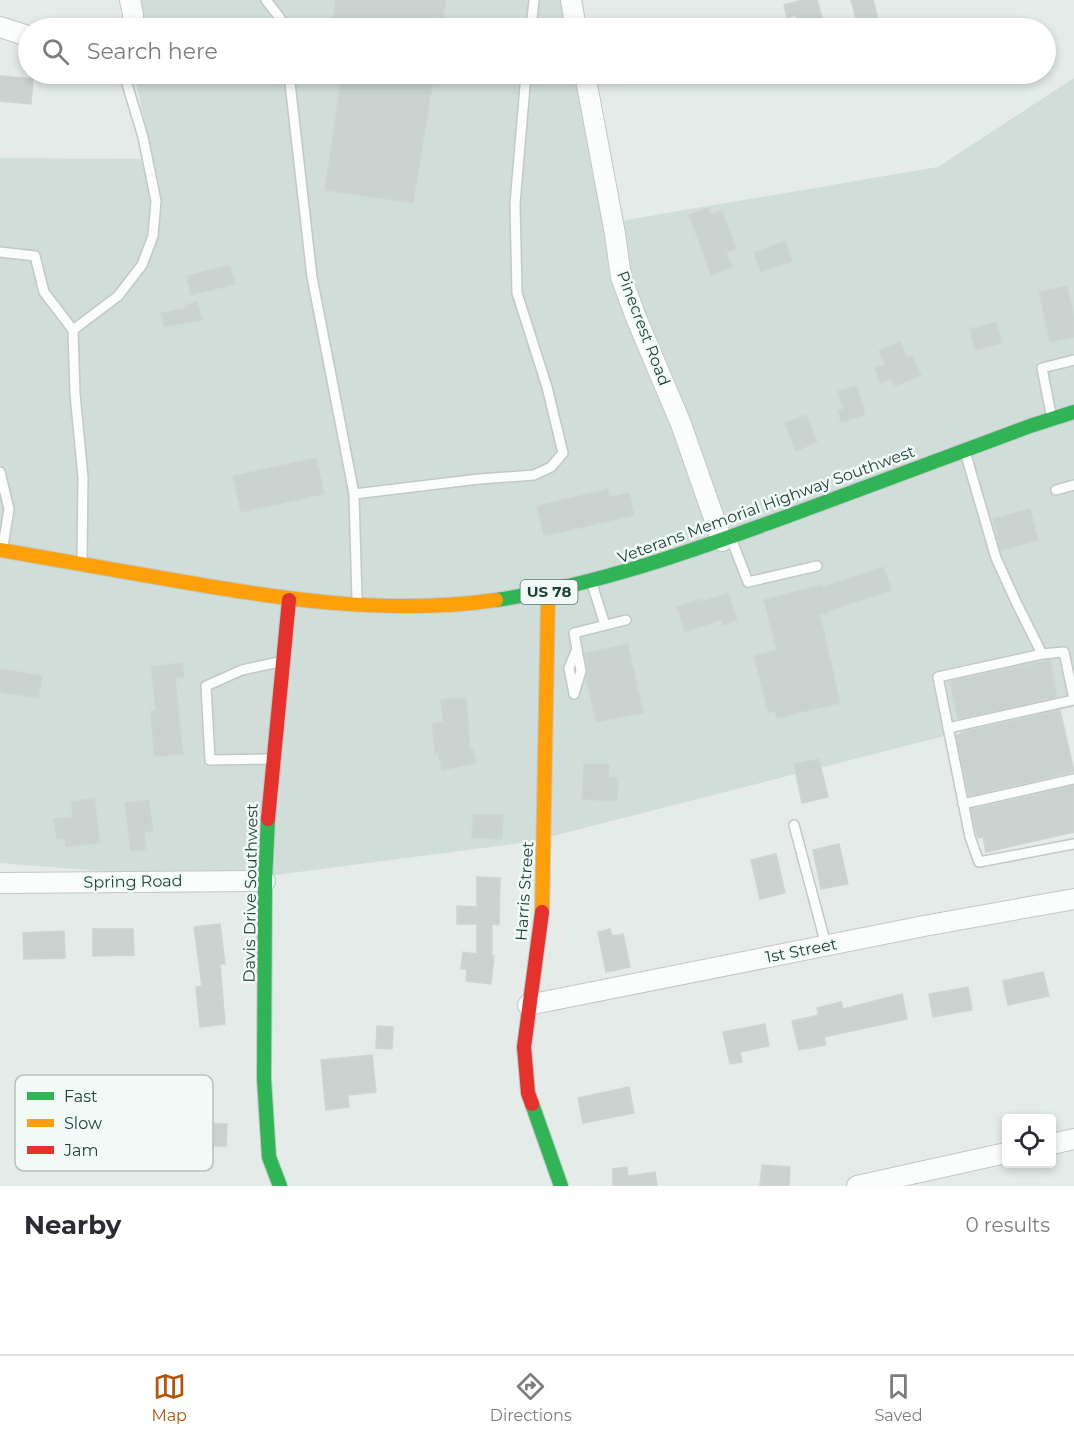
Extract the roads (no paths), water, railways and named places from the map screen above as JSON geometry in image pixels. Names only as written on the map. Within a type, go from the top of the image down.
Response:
[{"type":"street","points":[[130,0],[133,18]]},
{"type":"street","points":[[571,0],[574,18]]},
{"type":"street","points":[[0,27],[18,33]]},
{"type":"street","name":"Pinecrest Road","points":[[587,84],[621,277],[726,539]]},
{"type":"street","name":"Veterans Memorial Highway Southwest","points":[[1,550],[289,600],[357,605],[432,606],[492,601],[592,582],[672,558],[1074,412]]},
{"type":"street","name":"Harris Street","points":[[550,591],[544,737],[543,894],[524,1047],[528,1093],[561,1186]]},
{"type":"street","name":"Davis Drive Southwest","points":[[280,1186],[269,1157],[264,1079],[265,881],[272,759],[289,600]]},
{"type":"street","name":"Spring Road","points":[[0,883],[265,881]]},
{"type":"street","name":"1st Street","points":[[528,1005],[826,945],[1074,899]]},
{"type":"street","points":[[1056,1142],[1074,1139]]},
{"type":"street","points":[[857,1186],[1002,1154]]},
{"type":"lane","points":[[266,0],[280,18]]},
{"type":"lane","points":[[532,18],[534,0]]},
{"type":"lane","points":[[73,330],[118,296],[142,265],[153,236],[156,201],[143,137],[127,84]]},
{"type":"lane","points":[[290,84],[312,277],[354,494],[357,605]]},
{"type":"lane","points":[[354,494],[534,475],[551,467],[563,453],[547,387],[518,293],[515,204],[525,84]]},
{"type":"lane","points":[[0,252],[35,256],[44,292],[73,330],[75,394],[83,477],[82,565]]},
{"type":"lane","points":[[1052,419],[1042,368],[1074,360]]},
{"type":"lane","points":[[965,450],[996,558],[1042,654]]},
{"type":"lane","points":[[0,472],[5,508],[1,550]]},
{"type":"lane","points":[[1056,490],[1074,485]]},
{"type":"lane","points":[[726,539],[748,582],[817,566]]},
{"type":"lane","points":[[592,582],[605,625]]},
{"type":"lane","points":[[577,649],[574,633],[626,620]]},
{"type":"lane","points":[[948,728],[1074,700],[1064,652],[1042,654],[938,677],[948,728],[963,804],[970,837],[979,862],[1074,844]]},
{"type":"lane","points":[[272,759],[210,760],[206,686],[242,670],[282,662]]},
{"type":"lane","points":[[963,804],[1074,778]]},
{"type":"lane","points":[[794,825],[826,945]]}]
